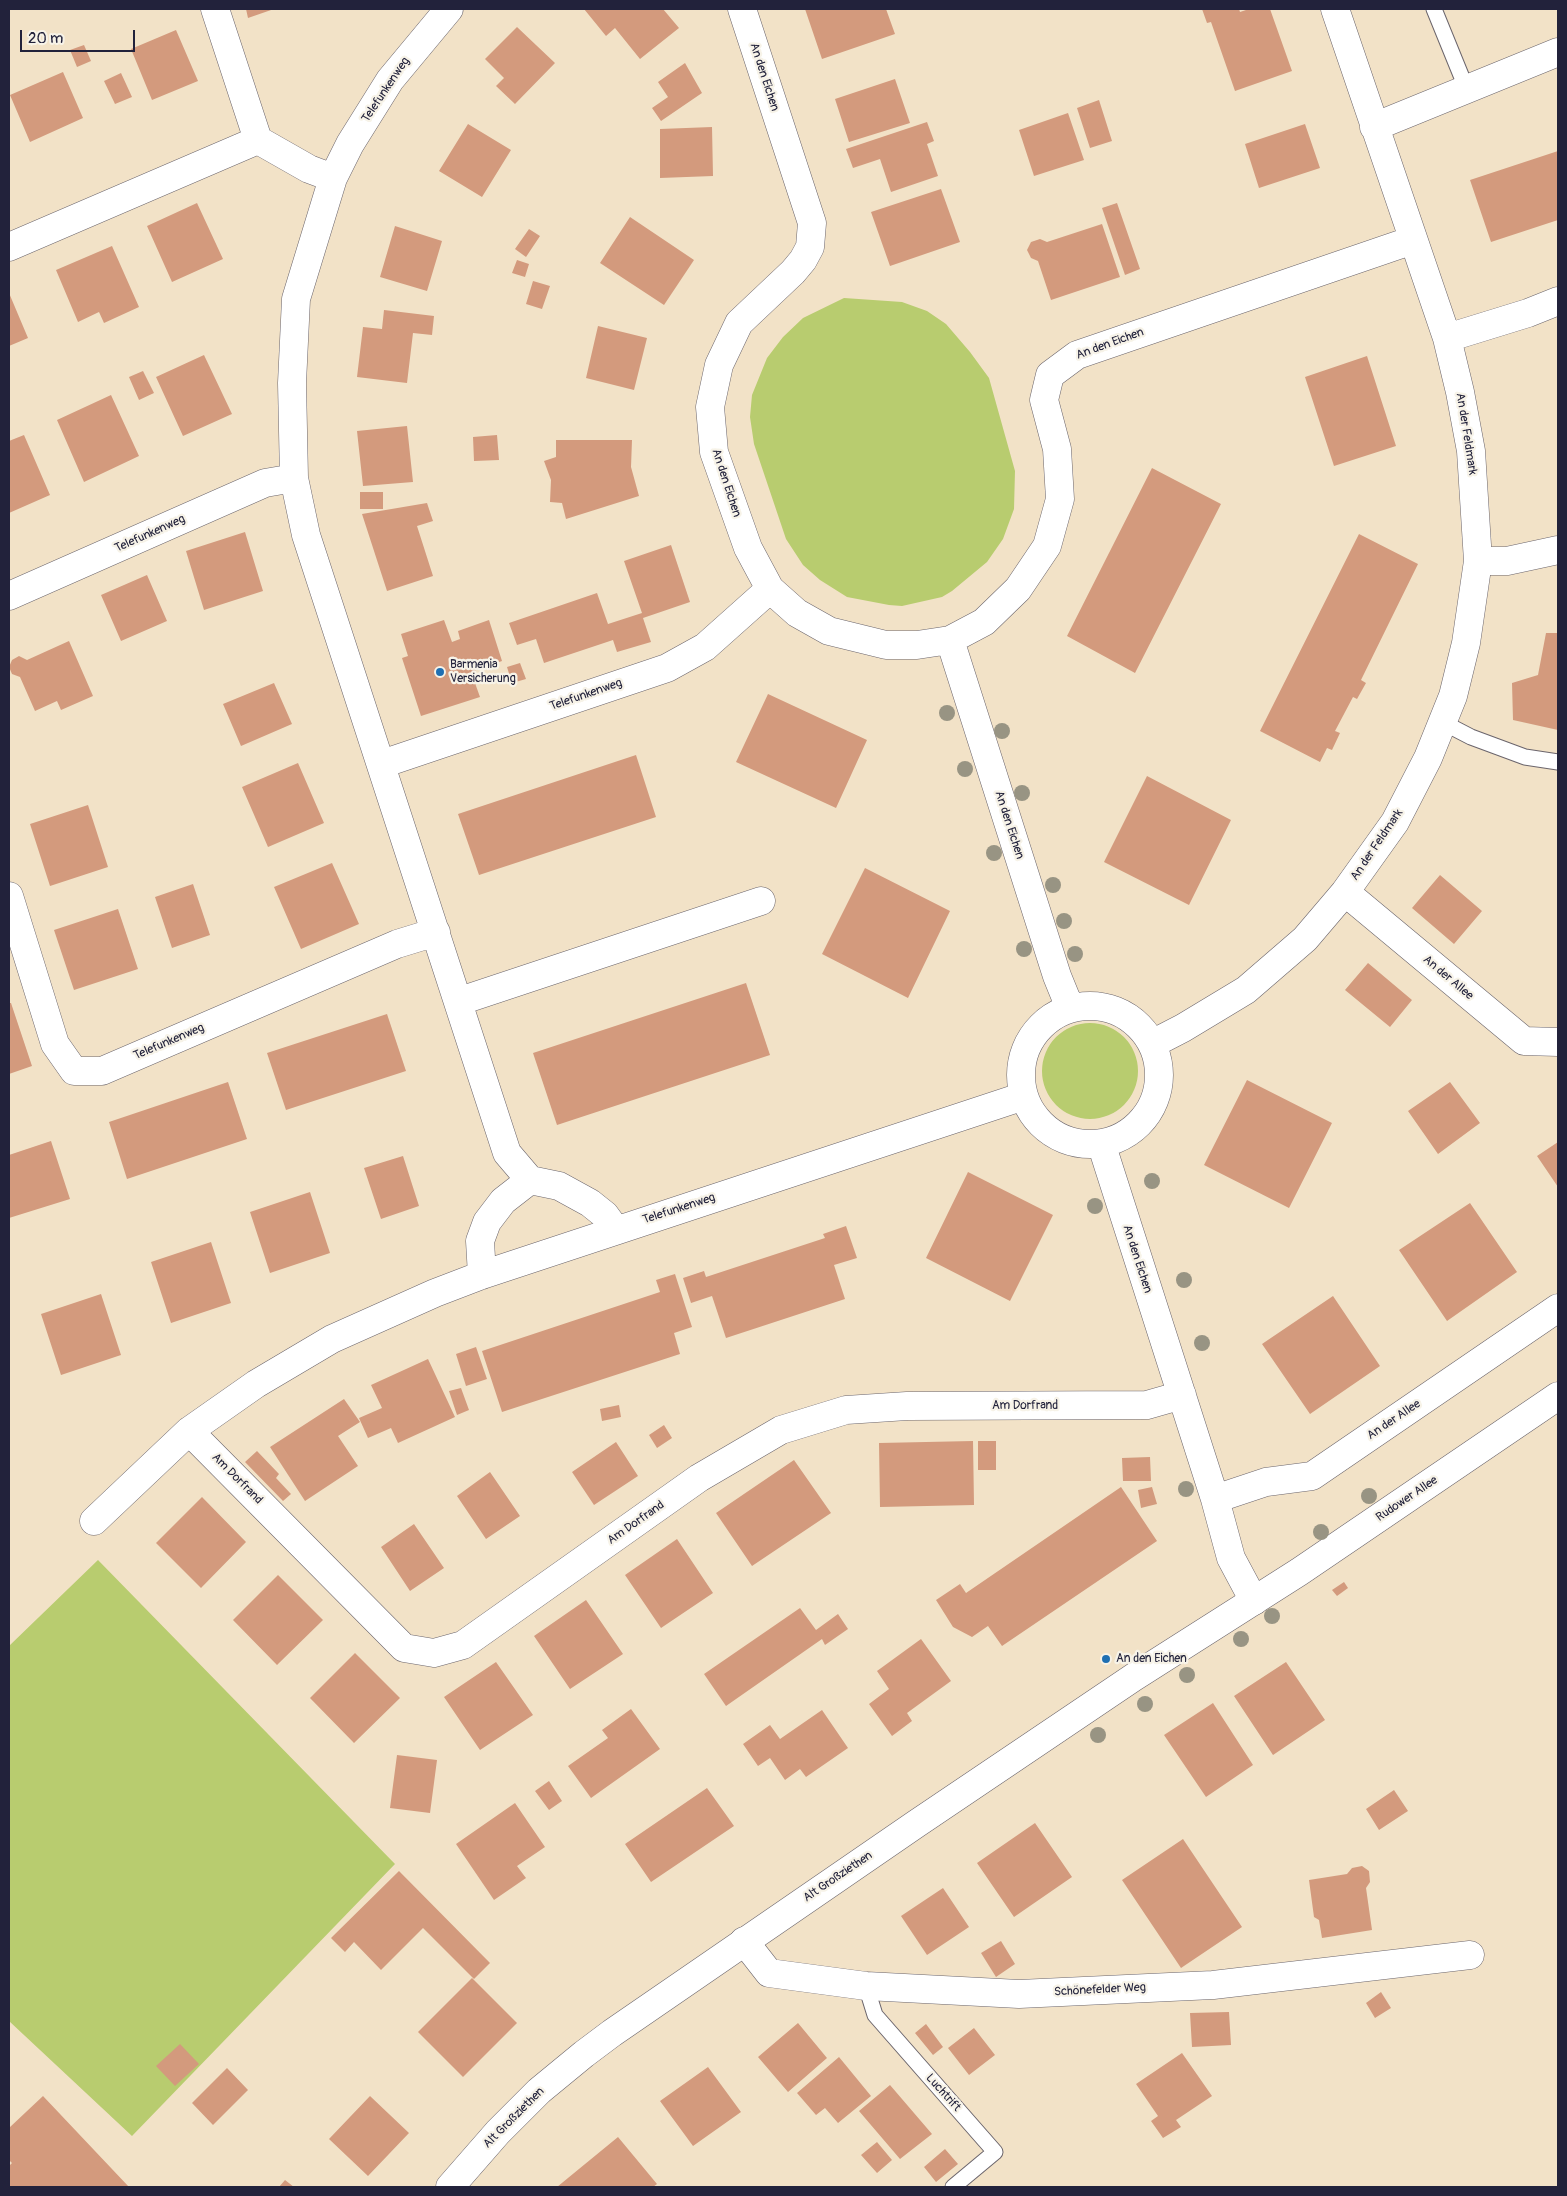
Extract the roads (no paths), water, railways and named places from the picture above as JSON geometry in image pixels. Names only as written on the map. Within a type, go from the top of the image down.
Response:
[{"type":"street","points":[[215,9],[258,140],[309,169],[333,178]]},
{"type":"street","name":"Telefunkenweg","points":[[449,9],[390,80],[350,144],[333,178],[296,299],[292,383],[294,478],[306,535],[460,1001],[508,1153],[530,1180]]},
{"type":"street","name":"An den Eichen","points":[[742,9],[812,223],[810,247],[803,260],[793,272],[739,323],[719,365],[710,407],[714,452],[748,548],[770,590],[797,613],[829,631],[886,645],[917,645],[950,640],[984,622],[1018,589],[1047,546],[1060,499],[1057,449],[1044,400],[1050,375],[1077,355],[1414,240]]},
{"type":"street","name":"An der Feldmark","points":[[1152,1044],[1183,1028],[1246,990],[1305,939],[1346,892],[1395,822],[1428,758],[1453,696],[1466,643],[1478,560],[1471,451],[1460,392],[1447,338],[1335,9]]},
{"type":"street","points":[[1374,128],[1558,52]]},
{"type":"street","points":[[9,247],[258,140]]},
{"type":"street","points":[[1447,338],[1519,316],[1558,301]]},
{"type":"street","name":"Telefunkenweg","points":[[9,596],[265,484],[294,478]]},
{"type":"street","points":[[1478,560],[1507,561],[1558,550]]},
{"type":"street","name":"Telefunkenweg","points":[[382,764],[667,668],[705,647],[770,590]]},
{"type":"street","name":"An den Eichen","points":[[950,640],[1057,976],[1070,1008]]},
{"type":"street","name":"An der Allee","points":[[1346,892],[1524,1041],[1558,1042]]},
{"type":"street","name":"Telefunkenweg","points":[[9,896],[55,1044],[74,1071],[102,1071],[397,944],[436,932]]},
{"type":"street","points":[[460,1001],[761,901]]},
{"type":"street","points":[[1106,1007],[1124,1014],[1138,1025],[1152,1044],[1158,1060],[1159,1083],[1153,1104],[1140,1123],[1122,1136],[1101,1143],[1081,1143],[1062,1138],[1046,1128],[1033,1114],[1024,1096],[1021,1075],[1024,1053],[1034,1034],[1050,1019],[1070,1008],[1106,1007]]},
{"type":"street","name":"Telefunkenweg","points":[[616,1230],[1024,1096]]},
{"type":"street","name":"An den Eichen","points":[[1101,1143],[1235,1567],[1254,1601]]},
{"type":"street","points":[[94,1521],[189,1431],[256,1384],[332,1339],[435,1293],[482,1275],[616,1230],[605,1215],[590,1203],[559,1186],[530,1180],[503,1201],[487,1222],[480,1241],[482,1275]]},
{"type":"street","name":"An der Allee","points":[[1215,1499],[1266,1482],[1312,1476],[1558,1308]]},
{"type":"street","name":"Am Dorfrand","points":[[189,1431],[404,1648],[434,1653],[464,1645],[699,1478],[781,1430],[846,1410],[907,1406],[1147,1405],[1182,1395]]},
{"type":"street","name":"Rudower Allee","points":[[1254,1601],[1558,1396]]},
{"type":"street","name":"Alt Großziethen","points":[[450,2187],[498,2132],[539,2091],[569,2066],[744,1941],[1134,1677],[1254,1601]]},
{"type":"street","name":"Schönefelder Weg","points":[[744,1941],[769,1973],[866,1986],[1019,1994],[1213,1984],[1470,1955]]},
{"type":"lane","points":[[1434,9],[1467,90]]},
{"type":"lane","points":[[1442,722],[1471,737],[1525,757],[1558,762]]},
{"type":"lane","name":"Luchtrift","points":[[866,1986],[875,2015],[995,2152],[953,2187]]},
{"type":"place","name":"Barmenia Versicherung","points":[[440,672]]},
{"type":"place","name":"An den Eichen","points":[[1106,1659]]}]
